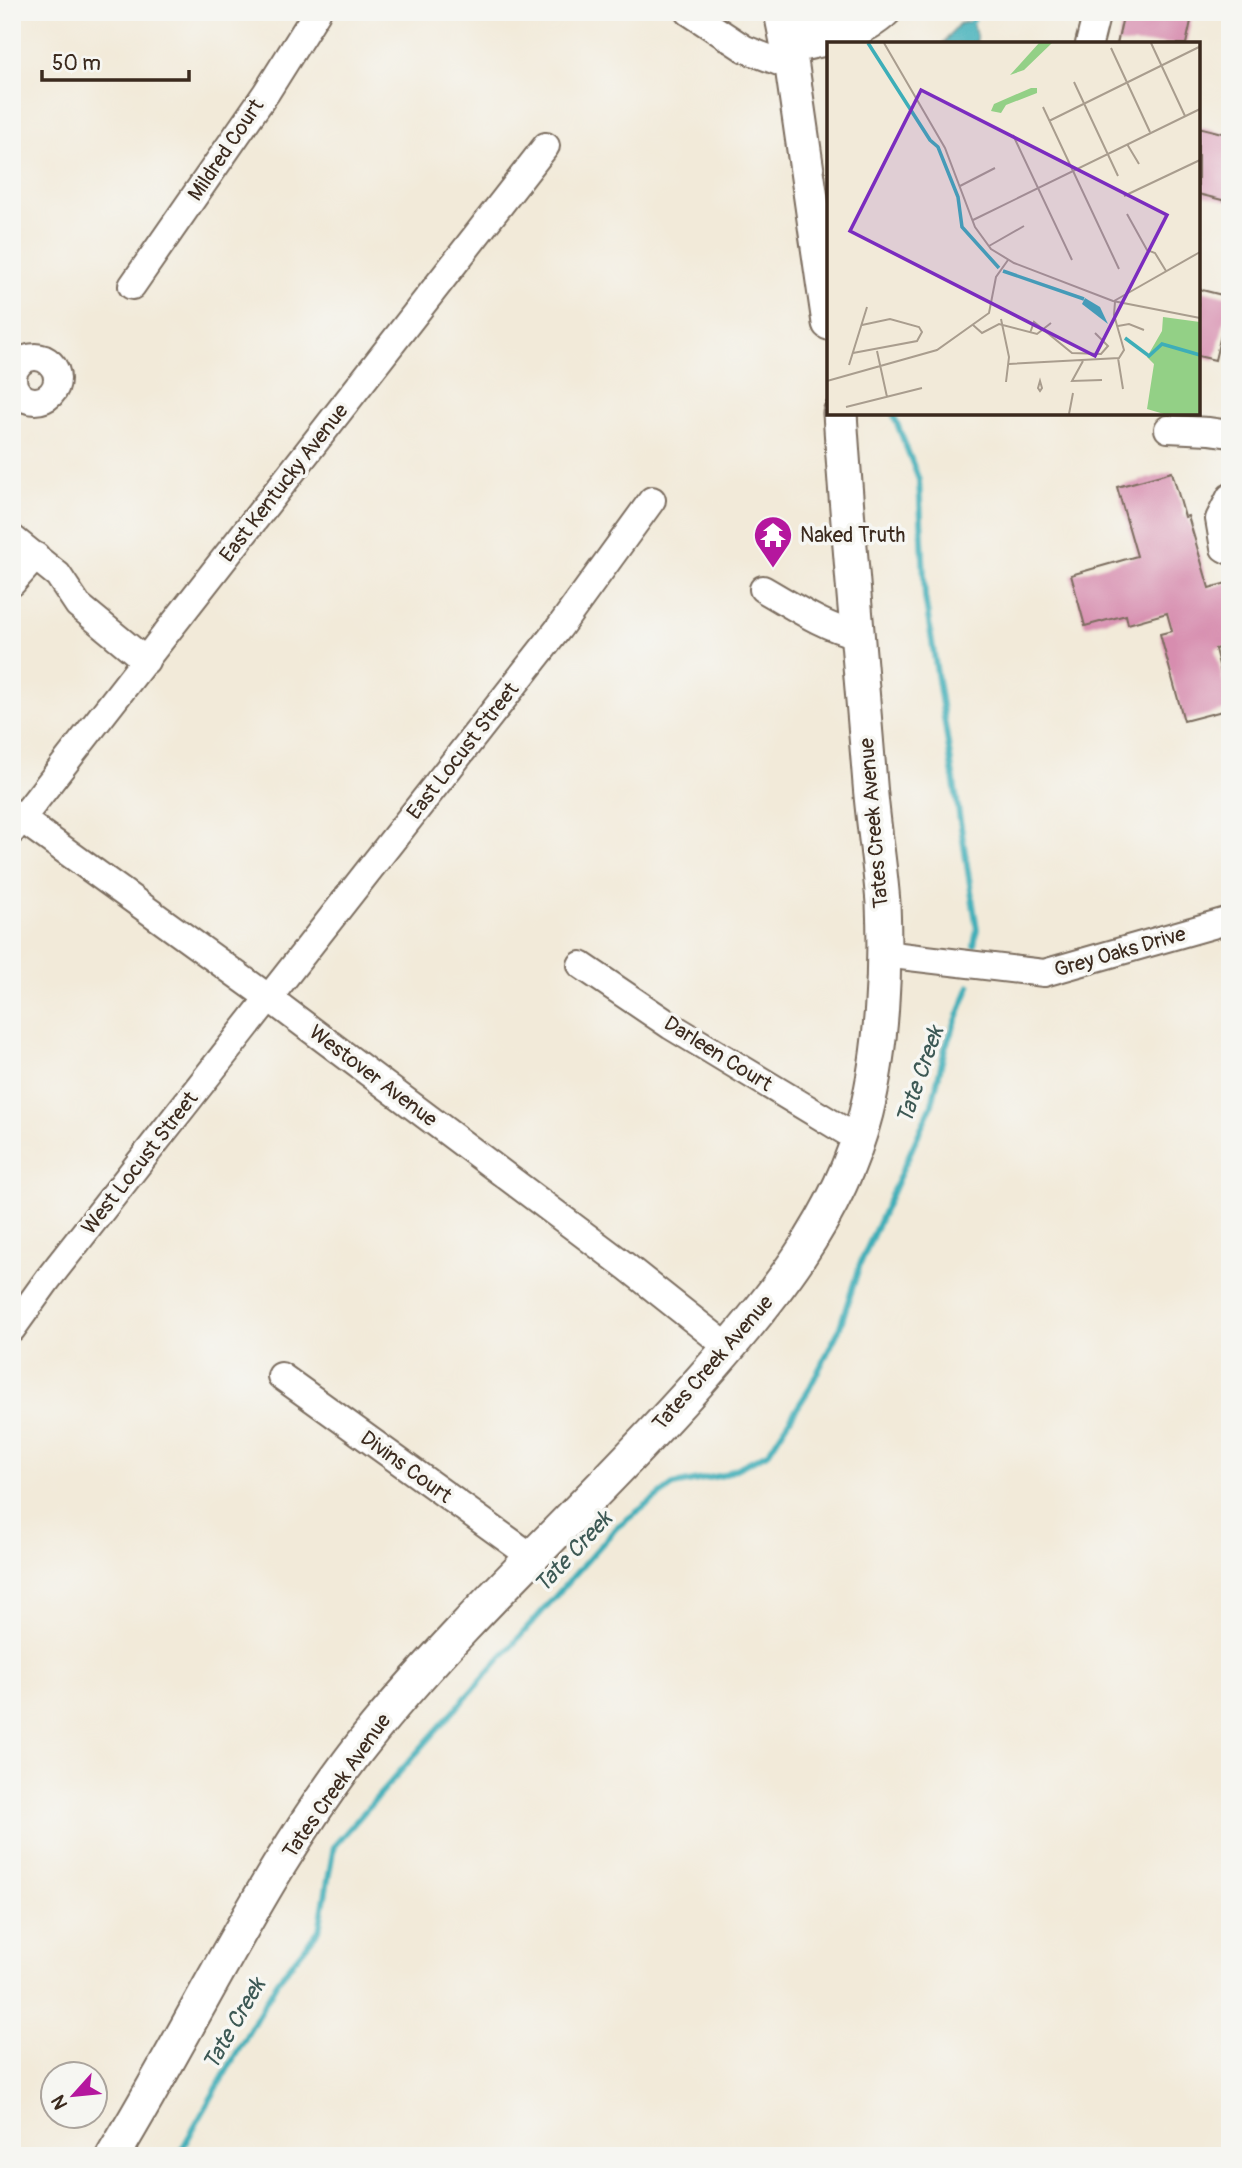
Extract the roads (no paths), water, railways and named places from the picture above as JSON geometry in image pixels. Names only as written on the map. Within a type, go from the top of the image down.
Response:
[{"type":"main road","points":[[786,39],[827,310]]},
{"type":"main road","name":"Tates Creek Avenue","points":[[113,2156],[277,1870],[357,1751],[411,1685],[642,1444],[729,1348],[807,1246],[832,1204],[858,1139],[875,1065],[884,954],[883,901],[847,532],[839,415]]},
{"type":"street","name":"Mildred Court","points":[[132,286],[266,93],[317,12]]},
{"type":"street","points":[[689,12],[745,49],[786,39],[853,12]]},
{"type":"street","points":[[786,39],[836,39],[861,30],[888,12]]},
{"type":"street","points":[[1089,42],[1097,12]]},
{"type":"street","name":"East Kentucky Avenue","points":[[15,821],[146,661],[546,146]]},
{"type":"street","points":[[1168,429],[1209,430],[1230,434]]},
{"type":"street","points":[[1230,497],[1219,519],[1224,548],[1230,551]]},
{"type":"street","name":"East Locust Street","points":[[269,998],[559,628],[653,500]]},
{"type":"street","points":[[12,538],[58,575],[78,605],[146,661]]},
{"type":"street","points":[[12,583],[36,556]]},
{"type":"street","points":[[763,589],[840,631],[858,635]]},
{"type":"street","name":"Westover Avenue","points":[[15,821],[269,998],[616,1258],[729,1348]]},
{"type":"street","name":"Grey Oaks Drive","points":[[884,954],[1044,973],[1230,920]]},
{"type":"street","name":"Darleen Court","points":[[581,965],[671,1026],[858,1139]]},
{"type":"street","name":"West Locust Street","points":[[12,1329],[48,1279],[269,998]]},
{"type":"street","name":"Divins Court","points":[[281,1376],[532,1557]]},
{"type":"water","points":[[972,21],[976,42],[945,42],[959,24]]},
{"type":"waterway","name":"Tate Creek","points":[[972,21],[977,12]]},
{"type":"waterway","name":"Tate Creek","points":[[894,415],[919,480],[925,597],[977,929],[974,945]]},
{"type":"waterway","name":"Tate Creek","points":[[178,2156],[277,1982],[319,1930],[334,1846],[617,1527],[673,1485],[724,1475],[769,1452],[808,1391],[839,1330],[860,1264],[932,1104],[945,1048],[970,986]]},
{"type":"place","name":"Naked Truth","points":[[773,569]]}]
